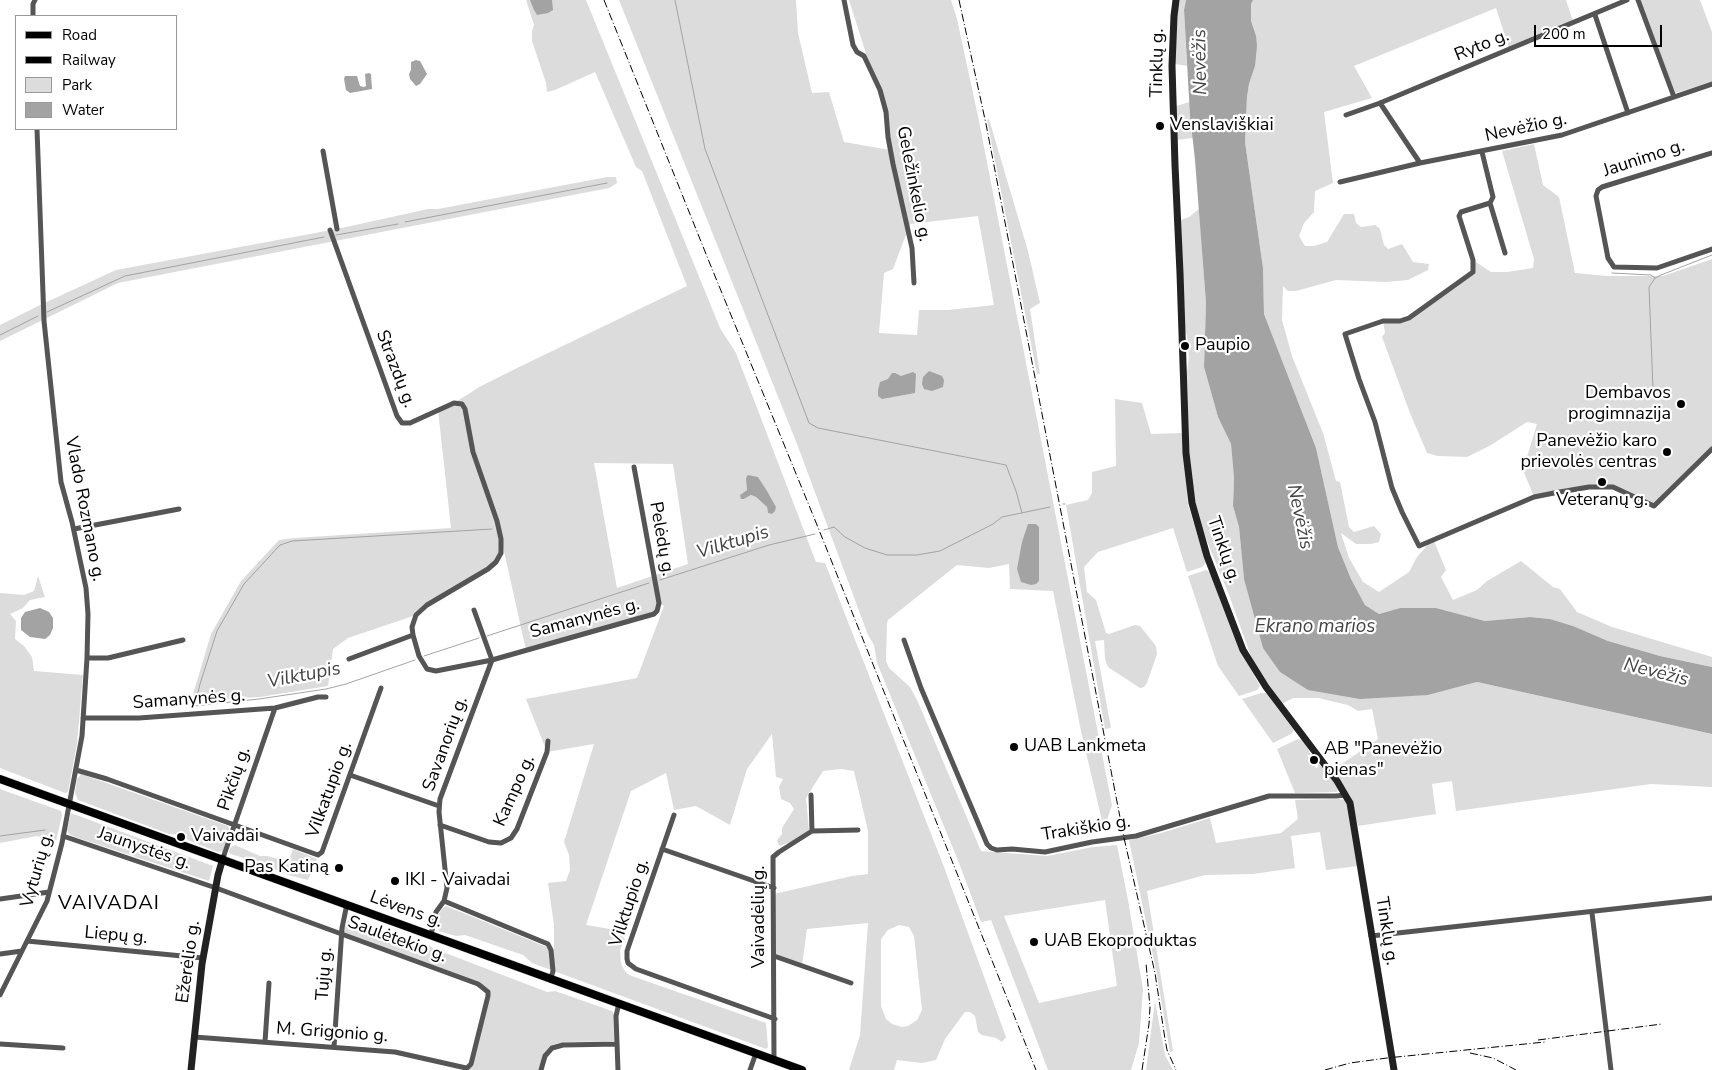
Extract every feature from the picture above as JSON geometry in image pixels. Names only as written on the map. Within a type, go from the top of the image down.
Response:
[{"type":"main road","name":"Tinklų g.","points":[[1176,0],[1173,39],[1174,156],[1184,405],[1188,482],[1192,503],[1207,556],[1243,650],[1266,687],[1346,794],[1352,813],[1394,1070]]},
{"type":"main road","name":"Lėvens g.","points":[[0,779],[223,858],[802,1070]]},
{"type":"main road","name":"Ežerėlio g.","points":[[191,1070],[203,958],[223,858]]},
{"type":"street","points":[[33,15],[35,0]]},
{"type":"street","name":"Geležinkelio g.","points":[[844,0],[853,45],[864,56],[880,90],[886,112],[891,157],[912,248],[914,284]]},
{"type":"street","name":"Ryto g.","points":[[1346,115],[1380,103],[1595,15],[1627,0]]},
{"type":"street","points":[[1638,0],[1674,97]]},
{"type":"street","points":[[1595,15],[1628,113]]},
{"type":"street","name":"Nevėžio g.","points":[[1340,182],[1420,163],[1562,135],[1712,84]]},
{"type":"street","points":[[1380,103],[1420,163]]},
{"type":"street","name":"Vlado Rozmano g.","points":[[37,130],[44,321],[61,482],[74,529],[86,588],[88,614],[83,718],[70,804]]},
{"type":"street","points":[[323,152],[337,229]]},
{"type":"street","points":[[1482,152],[1493,197],[1490,203],[1504,253]]},
{"type":"street","name":"Jaunimo g.","points":[[1712,153],[1598,190],[1596,196],[1609,261],[1617,268],[1657,268],[1712,249]]},
{"type":"street","points":[[1490,203],[1460,212],[1459,216],[1473,260],[1473,272],[1409,318],[1400,321],[1383,321],[1345,334],[1375,422],[1392,488],[1419,546],[1534,497],[1554,492],[1602,486],[1613,487],[1654,506],[1712,450]]},
{"type":"street","name":"Strazdų g.","points":[[330,230],[397,416],[402,423],[410,423],[454,403],[462,404],[465,409],[473,452],[497,521],[501,539],[500,553],[496,562],[488,569],[428,605],[416,615],[412,627],[413,635]]},
{"type":"street","name":"Pelėdų g.","points":[[634,467],[659,603],[657,612],[654,614]]},
{"type":"street","points":[[74,529],[179,509]]},
{"type":"street","points":[[474,610],[492,660]]},
{"type":"street","name":"Samanynės g.","points":[[413,635],[419,656],[428,669],[436,671],[492,660],[654,614]]},
{"type":"street","points":[[349,659],[413,635]]},
{"type":"street","points":[[86,658],[108,658],[183,640]]},
{"type":"street","name":"Trakiškio g.","points":[[904,640],[921,688],[987,844],[991,848],[997,850],[1012,849],[1045,852],[1092,842],[1136,836],[1274,795],[1328,796],[1346,794]]},
{"type":"street","name":"Savanorių g.","points":[[444,901],[447,888],[439,806],[492,660]]},
{"type":"street","name":"Vilkatupio g.","points":[[76,770],[310,853],[320,854],[381,688]]},
{"type":"street","name":"Samanynės g.","points":[[83,718],[139,718],[275,708],[318,697],[326,697]]},
{"type":"street","name":"Pikčių g.","points":[[223,858],[275,708]]},
{"type":"street","name":"Kampo g.","points":[[440,825],[489,842],[501,842],[511,838],[517,829],[544,761],[548,741]]},
{"type":"street","points":[[350,775],[439,806]]},
{"type":"street","points":[[811,795],[812,831],[858,830]]},
{"type":"street","name":"Vyturių g.","points":[[0,995],[47,901],[70,804]]},
{"type":"street","name":"Vilktupio g.","points":[[674,815],[627,951],[628,963],[636,969],[775,1019]]},
{"type":"street","name":"Vaivadėlių g.","points":[[774,1060],[774,857],[778,852],[812,831]]},
{"type":"street","name":"Jaunystės g.","points":[[63,836],[216,888]]},
{"type":"street","points":[[662,849],[774,888]]},
{"type":"street","name":"Saulėtekio g.","points":[[216,888],[478,984],[488,992],[471,1064],[466,1069]]},
{"type":"street","points":[[0,898],[49,892]]},
{"type":"street","points":[[1372,936],[1592,913],[1712,898]]},
{"type":"street","points":[[431,935],[436,912],[444,901],[548,944],[551,950],[553,971],[551,978]]},
{"type":"street","name":"Tujų g.","points":[[334,1047],[341,934],[347,904]]},
{"type":"street","points":[[1592,913],[1610,1070]]},
{"type":"street","name":"Liepų g.","points":[[27,941],[203,958]]},
{"type":"street","points":[[0,954],[22,951]]},
{"type":"street","points":[[774,956],[851,983]]},
{"type":"street","points":[[265,1042],[269,983]]},
{"type":"street","points":[[618,1070],[616,1016],[619,1003]]},
{"type":"street","name":"M. Grigonio g.","points":[[194,1037],[395,1052],[466,1069]]},
{"type":"street","points":[[0,1044],[63,1048]]},
{"type":"street","points":[[541,1070],[545,1056],[552,1048],[563,1045],[617,1044]]},
{"type":"street","points":[[750,1070],[756,1053]]},
{"type":"green space","points":[[526,0],[586,0],[720,328],[736,353],[816,562],[825,563],[944,867],[1006,1037],[1002,1042],[978,1032],[975,1016],[970,1012],[965,1012],[945,1039],[936,1060],[922,1063],[897,1060],[894,1070],[849,1070],[860,1035],[868,923],[807,929],[802,966],[774,956],[774,894],[868,874],[868,831],[854,771],[841,769],[823,771],[806,798],[809,830],[791,842],[779,846],[777,840],[794,809],[790,803],[781,799],[779,787],[783,779],[776,777],[772,734],[747,769],[730,825],[696,806],[674,810],[666,773],[631,791],[586,925],[616,930],[625,939],[620,950],[621,964],[629,975],[766,1023],[768,1047],[766,1049],[532,963],[523,955],[465,935],[456,936],[439,931],[438,915],[446,906],[554,950],[554,925],[548,883],[566,881],[570,870],[569,855],[564,842],[594,744],[547,752],[526,699],[637,678],[664,606],[659,603],[657,611],[526,650],[502,542],[501,553],[496,562],[428,605],[416,615],[348,638],[333,649],[328,686],[260,697],[191,701],[211,634],[241,581],[279,540],[451,528],[438,410],[515,369],[687,286],[642,171],[636,167],[595,72],[547,92],[546,83],[532,41],[534,25]],"holes":[[[594,463],[673,464],[688,564],[617,588]],[[758,477],[776,507],[772,514],[768,513],[767,507],[756,497],[751,495],[744,499],[741,494]],[[899,925],[909,927],[914,936],[922,1010],[917,1020],[908,1026],[902,1027],[892,1024],[886,1019],[881,1006],[881,939],[888,930]]]},
{"type":"green space","points":[[619,0],[796,0],[798,33],[812,93],[829,92],[844,142],[890,150],[886,112],[849,0],[951,0],[957,19],[979,121],[1112,805],[1107,820],[1103,825],[1081,731],[1053,591],[1010,589],[1009,564],[989,568],[957,565],[888,620],[886,661],[889,668],[910,687],[918,702],[981,851],[1047,856],[1093,847],[1117,845],[1143,989],[1139,1043],[1131,1070],[1048,1070],[991,920],[981,922],[959,863],[877,663],[874,645],[868,635],[797,444]],"holes":[[[978,216],[994,305],[948,310],[919,310],[917,335],[879,333],[884,273],[893,269],[910,224]],[[1105,900],[1117,986],[1039,1003],[1004,916]]]},
{"type":"green space","points":[[1179,0],[1186,0],[1184,10],[1187,66],[1175,64]]},
{"type":"green space","points":[[1253,0],[1566,0],[1573,21],[1509,48],[1496,8],[1354,66],[1372,98],[1324,112],[1333,183],[1315,191],[1314,212],[1304,223],[1299,236],[1305,246],[1314,246],[1327,242],[1344,214],[1354,214],[1356,223],[1361,227],[1375,225],[1380,229],[1384,245],[1388,249],[1402,244],[1413,262],[1429,264],[1428,270],[1408,280],[1386,282],[1336,280],[1296,291],[1288,291],[1283,286],[1282,320],[1292,356],[1323,433],[1336,481],[1340,482],[1349,527],[1354,532],[1374,526],[1381,534],[1379,542],[1356,544],[1341,533],[1349,558],[1363,582],[1379,592],[1409,572],[1417,557],[1430,542],[1434,541],[1446,570],[1441,577],[1453,600],[1477,590],[1487,581],[1521,561],[1553,587],[1560,589],[1577,612],[1612,627],[1712,657],[1712,667],[1660,656],[1608,641],[1573,626],[1550,619],[1530,617],[1485,621],[1436,608],[1400,608],[1379,614],[1365,605],[1351,579],[1338,547],[1316,448],[1264,314],[1263,268],[1245,142],[1247,97],[1255,66],[1251,21],[1251,4]]},
{"type":"green space","points":[[1640,0],[1700,0],[1712,32],[1712,82],[1675,93]]},
{"type":"green space","points":[[1190,102],[1193,138],[1177,140],[1176,106]]},
{"type":"green space","points":[[989,119],[1028,251],[1040,303],[1030,309],[1040,374],[1037,374],[987,120]]},
{"type":"green space","points":[[1534,144],[1543,185],[1559,197],[1575,273],[1607,276],[1663,276],[1712,259],[1712,449],[1654,506],[1613,487],[1602,486],[1534,497],[1523,470],[1537,424],[1527,422],[1491,445],[1467,457],[1438,456],[1427,453],[1382,337],[1385,333],[1383,321],[1409,318],[1473,272],[1473,260],[1491,272],[1507,272],[1533,268],[1534,259],[1502,151]]},
{"type":"green space","points":[[607,177],[616,177],[617,183],[609,188],[118,283],[0,341],[0,325],[116,270],[337,229],[428,209],[438,209]]},
{"type":"green space","points":[[1199,209],[1206,303],[1204,367],[1218,417],[1231,444],[1234,478],[1233,506],[1239,527],[1244,579],[1428,695],[1477,682],[1712,734],[1712,787],[1651,784],[1456,811],[1452,781],[1432,784],[1436,814],[1358,826],[1351,797],[1333,770],[1378,739],[1372,709],[1358,711],[1348,705],[1318,698],[1293,698],[1282,704],[1254,665],[1229,595],[1200,524],[1193,495],[1189,444],[1187,372],[1189,357],[1185,330],[1181,220],[1189,217]]},
{"type":"green space","points":[[1115,399],[1142,403],[1151,434],[1183,433],[1188,505],[1206,563],[1202,567],[1187,572],[1173,528],[1098,552],[1084,567],[1087,592],[1096,600],[1106,633],[1109,634],[1135,625],[1140,626],[1156,646],[1157,654],[1147,683],[1144,687],[1140,688],[1108,667],[1105,659],[1104,640],[1095,641],[1111,728],[1105,729],[1066,505],[1088,500],[1092,493],[1092,472],[1116,466]]},
{"type":"green space","points":[[1206,570],[1211,573],[1244,657],[1260,686],[1257,690],[1239,696],[1218,666],[1188,576]]},
{"type":"green space","points":[[38,576],[45,597],[30,600],[23,608],[10,614],[16,621],[15,639],[24,646],[32,657],[34,671],[83,675],[77,744],[68,792],[65,793],[0,768],[0,593],[24,595],[34,591]]},
{"type":"green space","points":[[1266,693],[1294,730],[1291,734],[1273,743],[1242,699]]},
{"type":"green space","points":[[1298,739],[1306,744],[1311,755],[1307,755],[1316,768],[1318,763],[1328,773],[1338,790],[1337,792],[1295,793],[1277,749]]},
{"type":"green space","points":[[81,774],[228,826],[230,831],[223,851],[218,852],[190,841],[181,835],[169,834],[78,800],[75,793],[77,779]]},
{"type":"green space","points":[[0,789],[61,811],[62,815],[56,841],[37,836],[0,843]]},
{"type":"green space","points":[[1295,800],[1345,800],[1349,811],[1358,866],[1326,870],[1320,832],[1291,836],[1295,868],[1253,874],[1205,875],[1147,891],[1173,1051],[1170,1052],[1156,970],[1129,840],[1161,833],[1210,818],[1216,843],[1281,833],[1298,819]]},
{"type":"green space","points":[[71,813],[213,866],[209,881],[75,837],[69,834],[67,830]]},
{"type":"green space","points":[[235,845],[260,856],[268,856],[288,862],[293,849],[317,859],[308,880],[288,875],[268,866],[231,854],[229,852],[230,848]]},
{"type":"green space","points":[[349,919],[428,945],[547,992],[555,991],[612,1011],[616,1016],[617,1041],[554,1044],[545,1052],[539,1070],[465,1070],[471,1064],[488,996],[485,989],[341,934]]},
{"type":"green space","points":[[1155,1001],[1165,1055],[1173,1070],[1146,1070]]},
{"type":"water","points":[[530,0],[552,0],[553,10],[537,15]]},
{"type":"water","name":"Ekrano marios","points":[[1186,0],[1253,0],[1251,4],[1251,21],[1257,46],[1255,66],[1247,97],[1245,142],[1263,268],[1264,314],[1316,448],[1338,547],[1351,579],[1365,605],[1379,614],[1400,608],[1436,608],[1485,621],[1530,617],[1550,619],[1573,626],[1608,641],[1660,656],[1712,667],[1712,734],[1477,682],[1428,695],[1360,699],[1308,690],[1280,672],[1263,648],[1244,579],[1239,527],[1233,506],[1234,478],[1231,444],[1218,417],[1204,367],[1206,303],[1190,115],[1184,10]]},
{"type":"water","points":[[420,61],[427,74],[420,84],[416,86],[410,79],[409,74],[411,62]]},
{"type":"water","points":[[365,74],[371,74],[372,89],[350,93],[346,90],[345,76],[357,76],[360,86],[364,87],[366,86]]},
{"type":"water","points":[[929,371],[942,376],[944,380],[943,387],[932,391],[924,389],[922,384],[923,377]]},
{"type":"water","points":[[913,372],[916,374],[915,393],[882,399],[878,396],[880,382],[888,379],[892,373],[901,376]]},
{"type":"water","points":[[748,475],[758,477],[767,491],[776,507],[772,514],[768,513],[767,507],[756,497],[751,495],[741,499],[740,495],[747,490],[746,478]]},
{"type":"water","points":[[1028,524],[1036,524],[1039,527],[1039,581],[1031,585],[1021,582],[1017,569],[1022,542]]},
{"type":"water","points":[[40,608],[49,612],[53,618],[53,628],[50,635],[45,639],[30,637],[21,630],[21,618],[25,612]]},
{"type":"waterway","points":[[675,0],[705,149],[809,423],[818,428],[1006,465],[1022,513]]},
{"type":"waterway","points":[[405,222],[607,183]]},
{"type":"waterway","points":[[336,235],[398,224]]},
{"type":"waterway","points":[[47,312],[125,276],[324,237]]},
{"type":"waterway","points":[[1653,389],[1649,287],[1655,278],[1712,255]]},
{"type":"waterway","points":[[1612,273],[1651,275],[1655,278]]},
{"type":"waterway","points":[[0,335],[38,316]]},
{"type":"waterway","name":"Vilktupis","points":[[824,530],[834,527],[845,537],[865,548],[887,555],[917,555],[940,551],[993,524],[1002,517],[1050,507]]},
{"type":"waterway","points":[[415,660],[326,689],[195,706],[217,631],[244,584],[280,545],[292,541],[492,529]]},
{"type":"waterway","name":"Vilktupis","points":[[660,580],[769,545],[815,534]]},
{"type":"waterway","name":"Vilktupis","points":[[487,636],[649,583]]},
{"type":"waterway","name":"Vilktupis","points":[[424,656],[479,638]]},
{"type":"waterway","name":"Vilktupis","points":[[0,836],[45,830]]},
{"type":"railway","points":[[604,0],[1036,1070]]},
{"type":"railway","points":[[959,0],[986,124],[1124,838],[1155,973],[1167,1050],[1176,1070]]},
{"type":"railway","points":[[1142,1070],[1150,1007],[1146,963]]},
{"type":"railway","points":[[1538,1040],[1662,1024]]},
{"type":"railway","points":[[1325,1070],[1350,1063],[1387,1058],[1545,1042]]},
{"type":"railway","points":[[1470,1053],[1493,1058],[1516,1070]]},
{"type":"place","name":"Venslaviškiai","points":[[1160,126]]},
{"type":"place","name":"Paupio","points":[[1185,346]]},
{"type":"place","name":"Dembavos progimnazija","points":[[1681,404]]},
{"type":"place","name":"Panevėžio karo prievolės centras","points":[[1667,452]]},
{"type":"place","name":"Veteranų g.","points":[[1602,482]]},
{"type":"place","name":"UAB Lankmeta","points":[[1014,747]]},
{"type":"place","name":"AB \"Panevėžio pienas\"","points":[[1314,760]]},
{"type":"place","name":"Vaivadai","points":[[181,837]]},
{"type":"place","name":"Pas Katiną","points":[[339,868]]},
{"type":"place","name":"IKI - Vaivadai","points":[[395,881]]},
{"type":"place","name":"UAB Ekoproduktas","points":[[1034,942]]},
{"type":"district","name":"VAIVADAI","points":[[109,904]]},
{"type":"water label","name":"Nevėžis","points":[[1201,62]]},
{"type":"water label","name":"Nevėžis","points":[[1299,517]]},
{"type":"water label","name":"Nevėžis","points":[[1656,673]]}]
